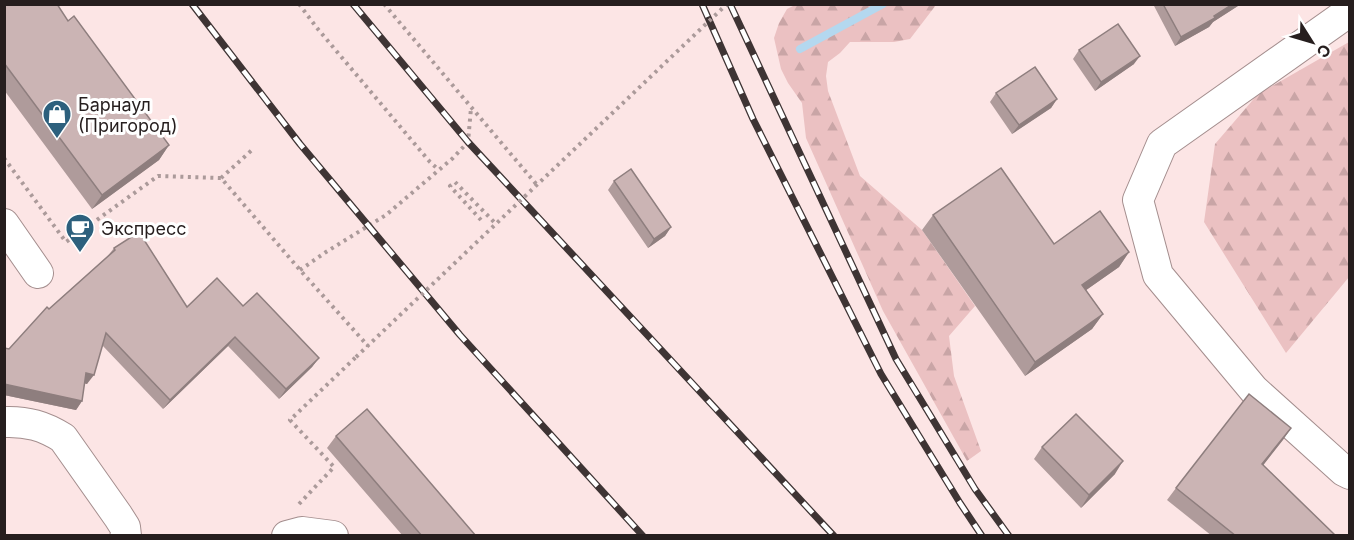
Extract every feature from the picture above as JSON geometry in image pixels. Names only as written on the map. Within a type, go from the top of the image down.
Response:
[{"type":"lane","points":[[1350,11],[1162,144],[1138,200],[1158,275],[1254,390],[1350,474]]},
{"type":"lane","points":[[4,224],[38,273]]},
{"type":"lane","points":[[4,422],[18,421],[35,424],[63,438],[118,516],[125,527],[126,536]]},
{"type":"lane","points":[[291,522],[302,532],[333,536]]},
{"type":"path","points":[[299,4],[439,170]]},
{"type":"path","points":[[384,4],[537,185]]},
{"type":"path","points":[[291,522],[334,467],[290,420],[727,4]]},
{"type":"path","points":[[300,270],[386,215],[439,170],[468,142],[471,108]]},
{"type":"path","points":[[4,158],[66,242],[158,176],[221,177],[252,150]]},
{"type":"path","points":[[221,177],[368,346]]},
{"type":"path","points":[[481,220],[450,186],[455,182],[496,224]]},
{"type":"green space","points":[[795,5],[936,5],[910,39],[894,42],[850,42],[828,62],[826,76],[828,91],[860,176],[922,230],[975,306],[949,336],[954,376],[981,451],[967,461],[883,311],[806,138],[802,103],[781,69],[774,38],[787,9]]},
{"type":"green space","points":[[1349,42],[1349,277],[1286,353],[1204,222],[1215,144],[1258,94]]},
{"type":"building","points":[[4,4],[57,4],[68,21],[74,16],[169,145],[102,195],[4,63]]},
{"type":"building","points":[[1163,4],[1233,4],[1214,16],[1215,18],[1181,37]]},
{"type":"building","points":[[1118,24],[1140,56],[1101,82],[1079,50]]},
{"type":"building","points":[[1035,67],[1057,99],[1019,125],[996,93]]},
{"type":"building","points":[[1001,168],[1054,244],[1100,211],[1129,252],[1082,285],[1103,314],[1035,362],[933,215]]},
{"type":"building","points":[[631,169],[671,227],[654,239],[614,181]]},
{"type":"building","points":[[139,232],[187,307],[217,278],[243,306],[257,293],[319,358],[286,389],[235,337],[170,400],[106,333],[94,375],[86,373],[82,401],[4,384],[4,348],[9,349],[47,307],[49,309],[115,250],[114,248]]},
{"type":"building","points":[[1249,394],[1291,428],[1262,464],[1336,536],[1236,536],[1176,488]]},
{"type":"building","points":[[367,409],[476,536],[422,536],[336,436]]},
{"type":"building","points":[[1076,414],[1123,461],[1089,495],[1042,447]]},
{"type":"waterway","points":[[800,49],[883,4]]},
{"type":"railway","points":[[192,4],[300,144],[460,335],[643,536]]},
{"type":"railway","points":[[353,4],[468,142],[834,536]]},
{"type":"railway","points":[[702,4],[753,119],[881,374],[982,536]]},
{"type":"railway","points":[[730,4],[896,359],[975,489],[1009,536]]},
{"type":"place","name":"Барнаул (Пригород)","points":[[57,140]]},
{"type":"place","name":"Экспресс","points":[[80,254]]}]
